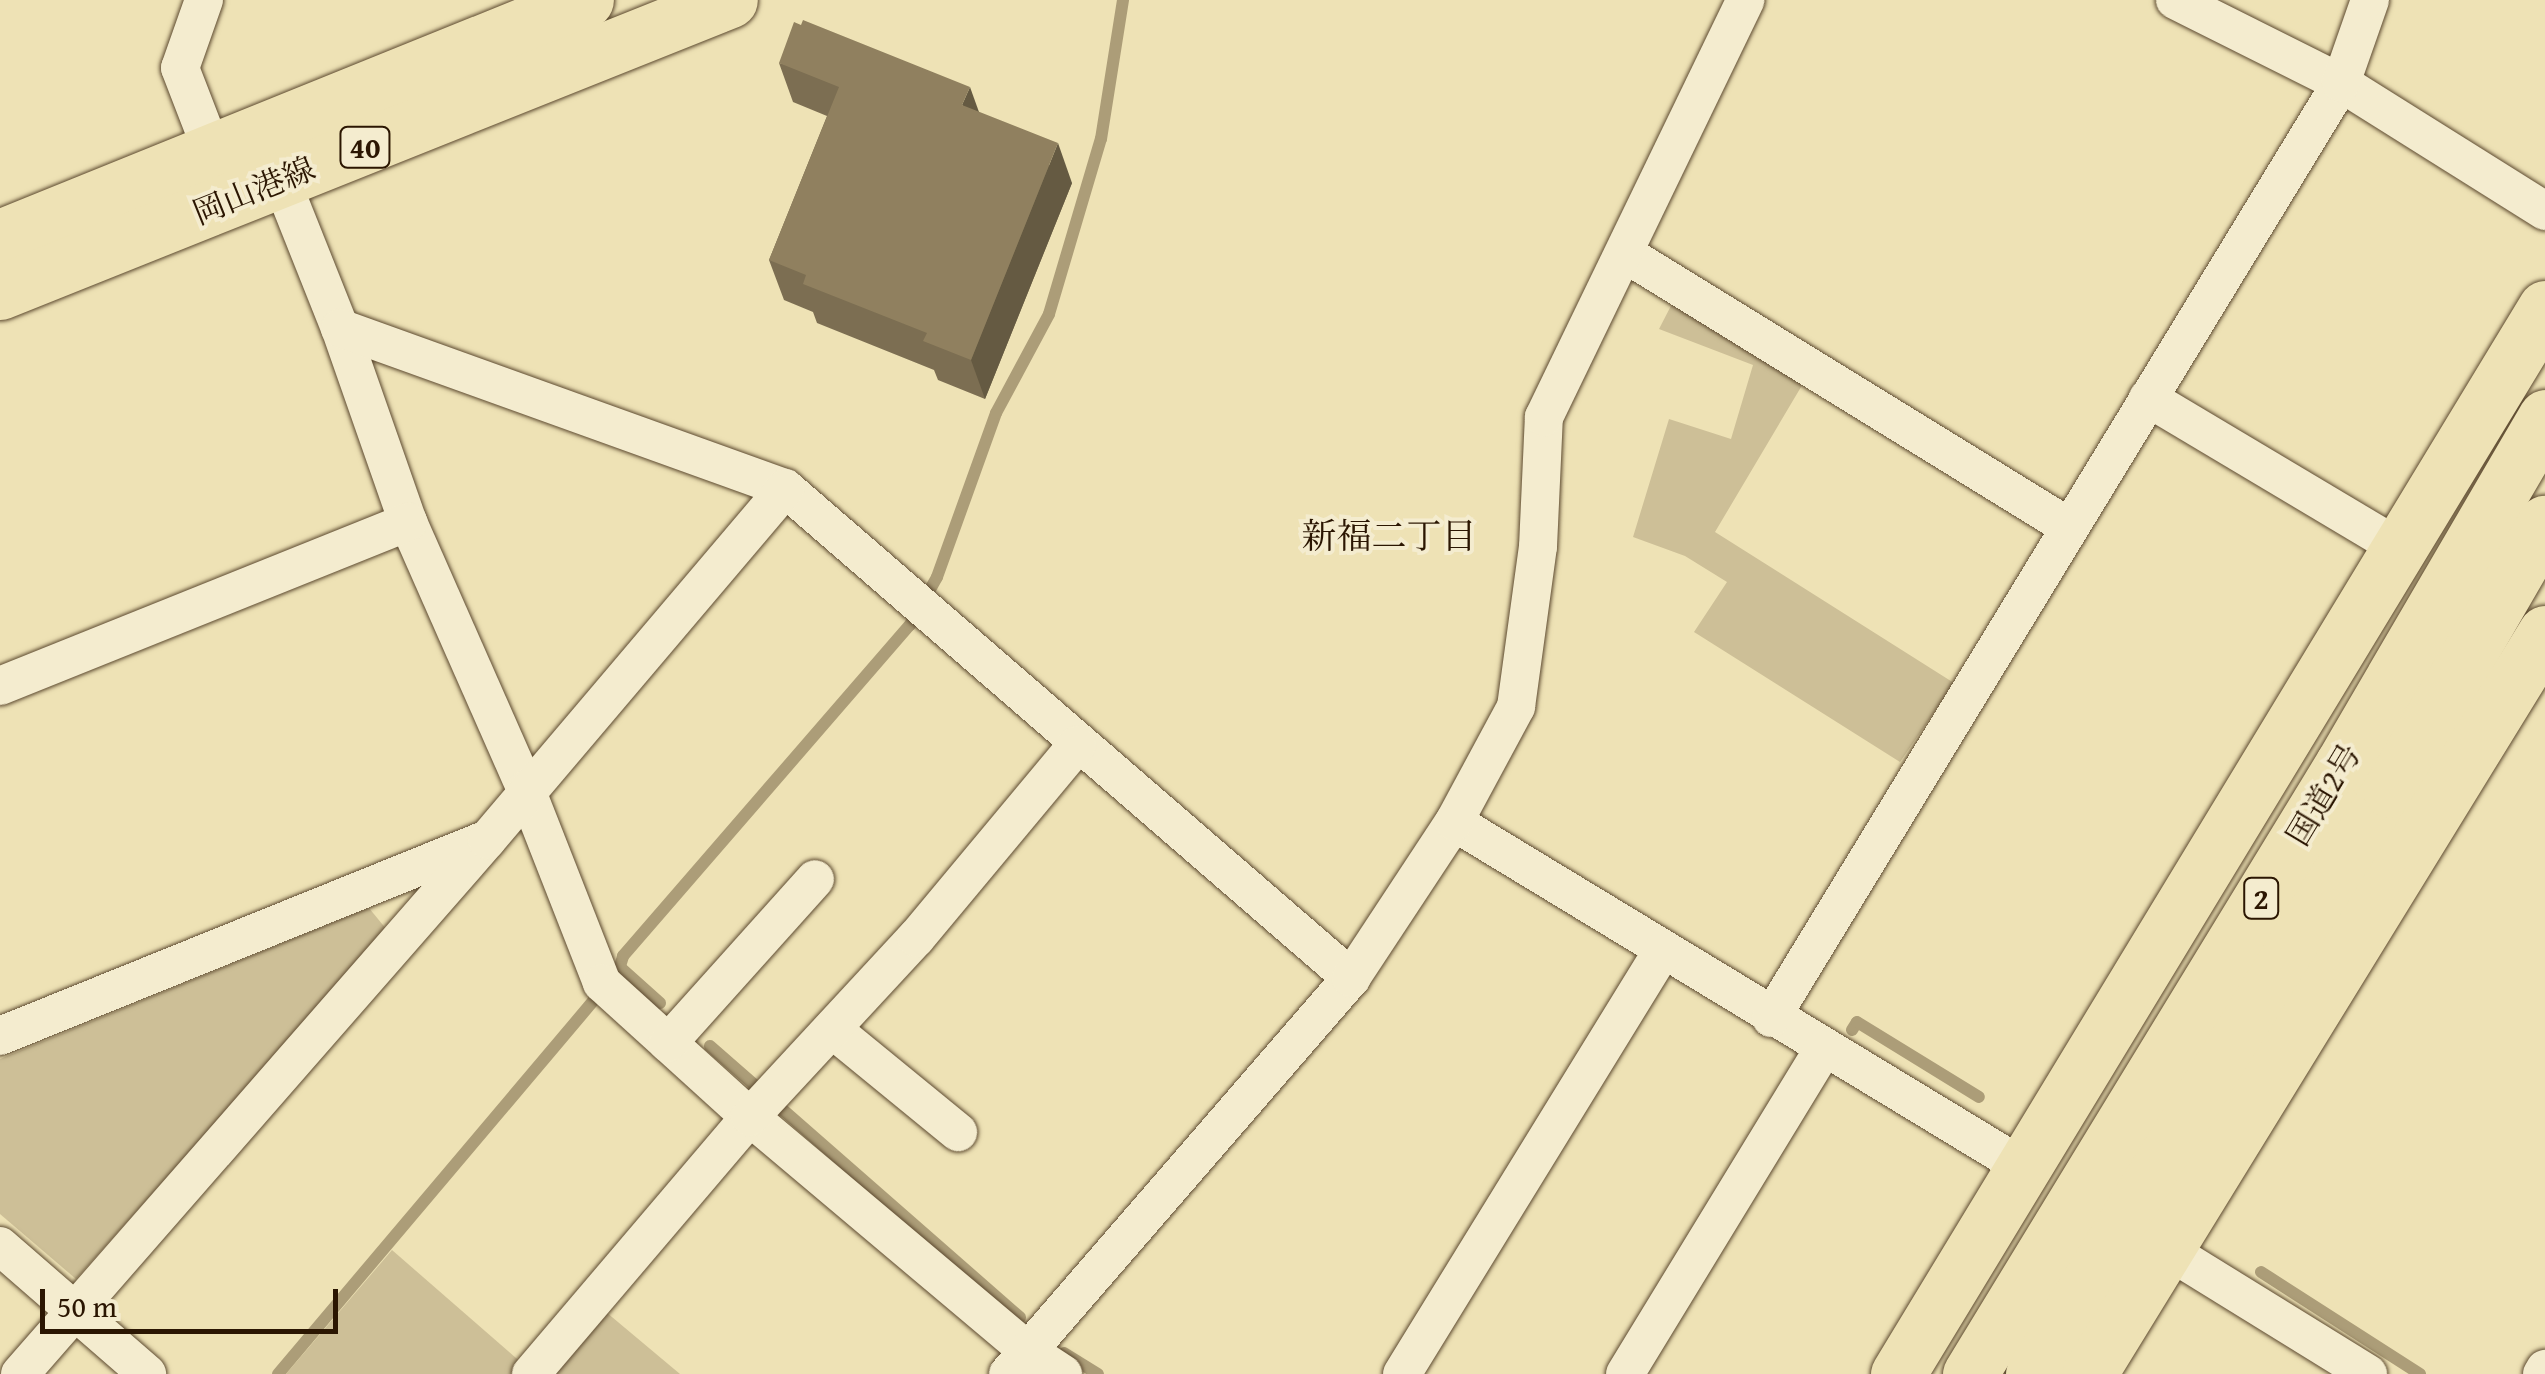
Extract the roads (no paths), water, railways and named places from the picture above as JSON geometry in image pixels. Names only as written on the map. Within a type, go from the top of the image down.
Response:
[{"type":"main road","name":"岡山港線","points":[[0,237],[586,0]]},
{"type":"main road","name":"岡山港線","points":[[0,292],[730,0]]},
{"type":"main road","points":[[1898,1374],[2545,308]]},
{"type":"main road","name":"国道2号","points":[[1970,1374],[2342,765],[2545,417]]},
{"type":"main road","name":"国道2号","points":[[2034,1374],[2380,807],[2545,523]]},
{"type":"main road","points":[[2094,1368],[2545,633]]},
{"type":"main road","points":[[1926,1374],[1996,1269],[2065,1220]]},
{"type":"street","points":[[204,0],[180,68],[212,150]]},
{"type":"street","points":[[1018,1363],[1351,978],[1454,822],[1516,707],[1538,547],[1544,417],[1746,0]]},
{"type":"street","points":[[2174,0],[2341,82],[2545,211]]},
{"type":"street","points":[[1771,1018],[2341,82],[2370,0]]},
{"type":"street","points":[[262,129],[340,328],[408,522],[526,790],[602,983],[668,1043],[762,1104],[1018,1363],[1064,1374]]},
{"type":"street","points":[[1624,253],[2069,526]]},
{"type":"street","points":[[340,328],[785,488],[1077,745],[1351,978]]},
{"type":"street","points":[[2148,398],[2401,550]]},
{"type":"street","points":[[20,1374],[487,840],[785,488]]},
{"type":"street","points":[[0,686],[408,522]]},
{"type":"street","points":[[530,1374],[762,1104],[916,938],[1077,745]]},
{"type":"street","points":[[1454,822],[1822,1050],[2023,1167]]},
{"type":"street","points":[[0,1036],[487,840]]},
{"type":"street","points":[[668,1043],[815,878]]},
{"type":"street","points":[[1402,1374],[1663,950]]},
{"type":"street","points":[[832,1029],[958,1132]]},
{"type":"street","points":[[1625,1374],[1822,1050]]},
{"type":"street","points":[[0,1246],[147,1374]]},
{"type":"street","points":[[2168,1251],[2368,1374]]},
{"type":"waterway","points":[[617,976],[623,956],[910,625],[937,577],[996,413],[1049,314],[1101,139],[1123,0]]},
{"type":"waterway","points":[[622,969],[660,1003]]},
{"type":"waterway","points":[[278,1374],[594,1000]]},
{"type":"waterway","points":[[1852,1030],[1857,1022],[1979,1097]]},
{"type":"waterway","points":[[710,1046],[1020,1317]]},
{"type":"waterway","points":[[2261,1272],[2420,1374]]},
{"type":"waterway","points":[[1064,1353],[1098,1374]]},
{"type":"district","name":"新福二丁目","points":[[1389,536]]}]
